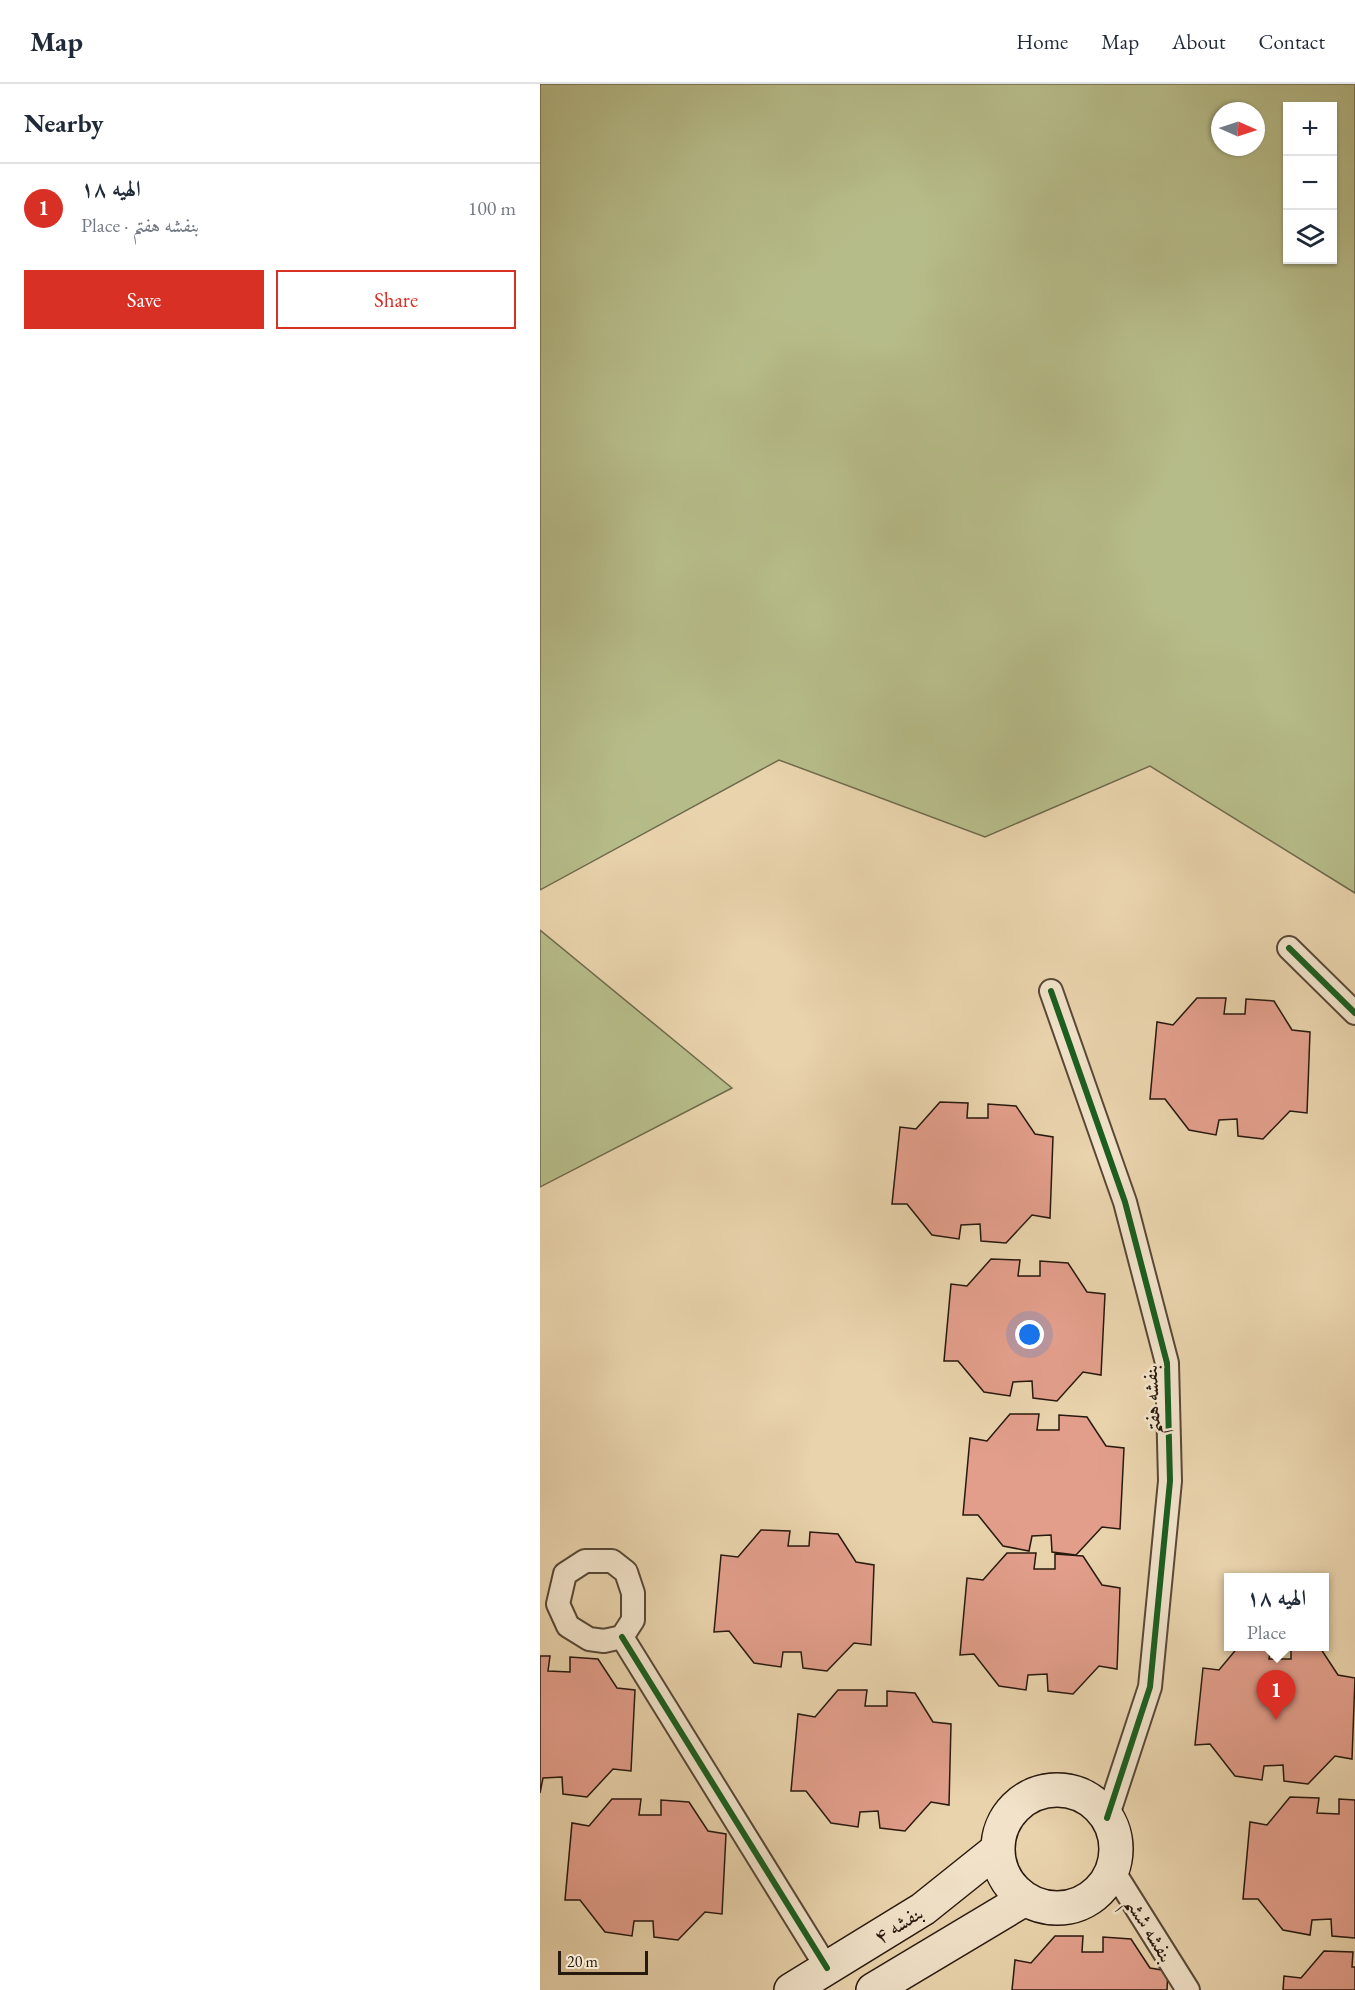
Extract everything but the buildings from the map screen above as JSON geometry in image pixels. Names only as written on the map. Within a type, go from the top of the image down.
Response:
[{"type":"street","points":[[1289,948],[1355,1012]]},
{"type":"street","name":"بنفشه هفتم","points":[[1051,991],[1125,1202],[1167,1363],[1170,1480],[1150,1687],[1107,1818]]},
{"type":"street","points":[[622,1637],[827,1968]]},
{"type":"street","points":[[1064,1790],[1083,1795],[1099,1807],[1107,1818],[1116,1842],[1115,1861],[1108,1879],[1096,1893],[1080,1904],[1061,1908],[1043,1906],[1025,1899],[1011,1886],[1001,1869],[998,1849],[1001,1829],[1011,1812],[1026,1798],[1044,1791],[1064,1790]]},
{"type":"street","name":"بنفشه ۴","points":[[791,1990],[923,1909],[998,1849]]},
{"type":"street","name":"بنفشه ششم","points":[[1112,1869],[1188,1990]]},
{"type":"street","name":"بنفشه ۴","points":[[873,1990],[1025,1899]]},
{"type":"green space","points":[[540,84],[1355,84],[1355,893],[1150,766],[985,837],[779,760],[540,890]]},
{"type":"green space","points":[[540,930],[732,1088],[540,1187]]},
{"type":"cycle path","points":[[1289,948],[1355,1013]]},
{"type":"cycle path","points":[[1051,991],[1125,1202],[1167,1363],[1170,1481],[1150,1687],[1107,1818]]},
{"type":"cycle path","points":[[622,1637],[827,1968]]},
{"type":"place","name":"الهیه ۱۸","points":[[1276,1720]]}]
